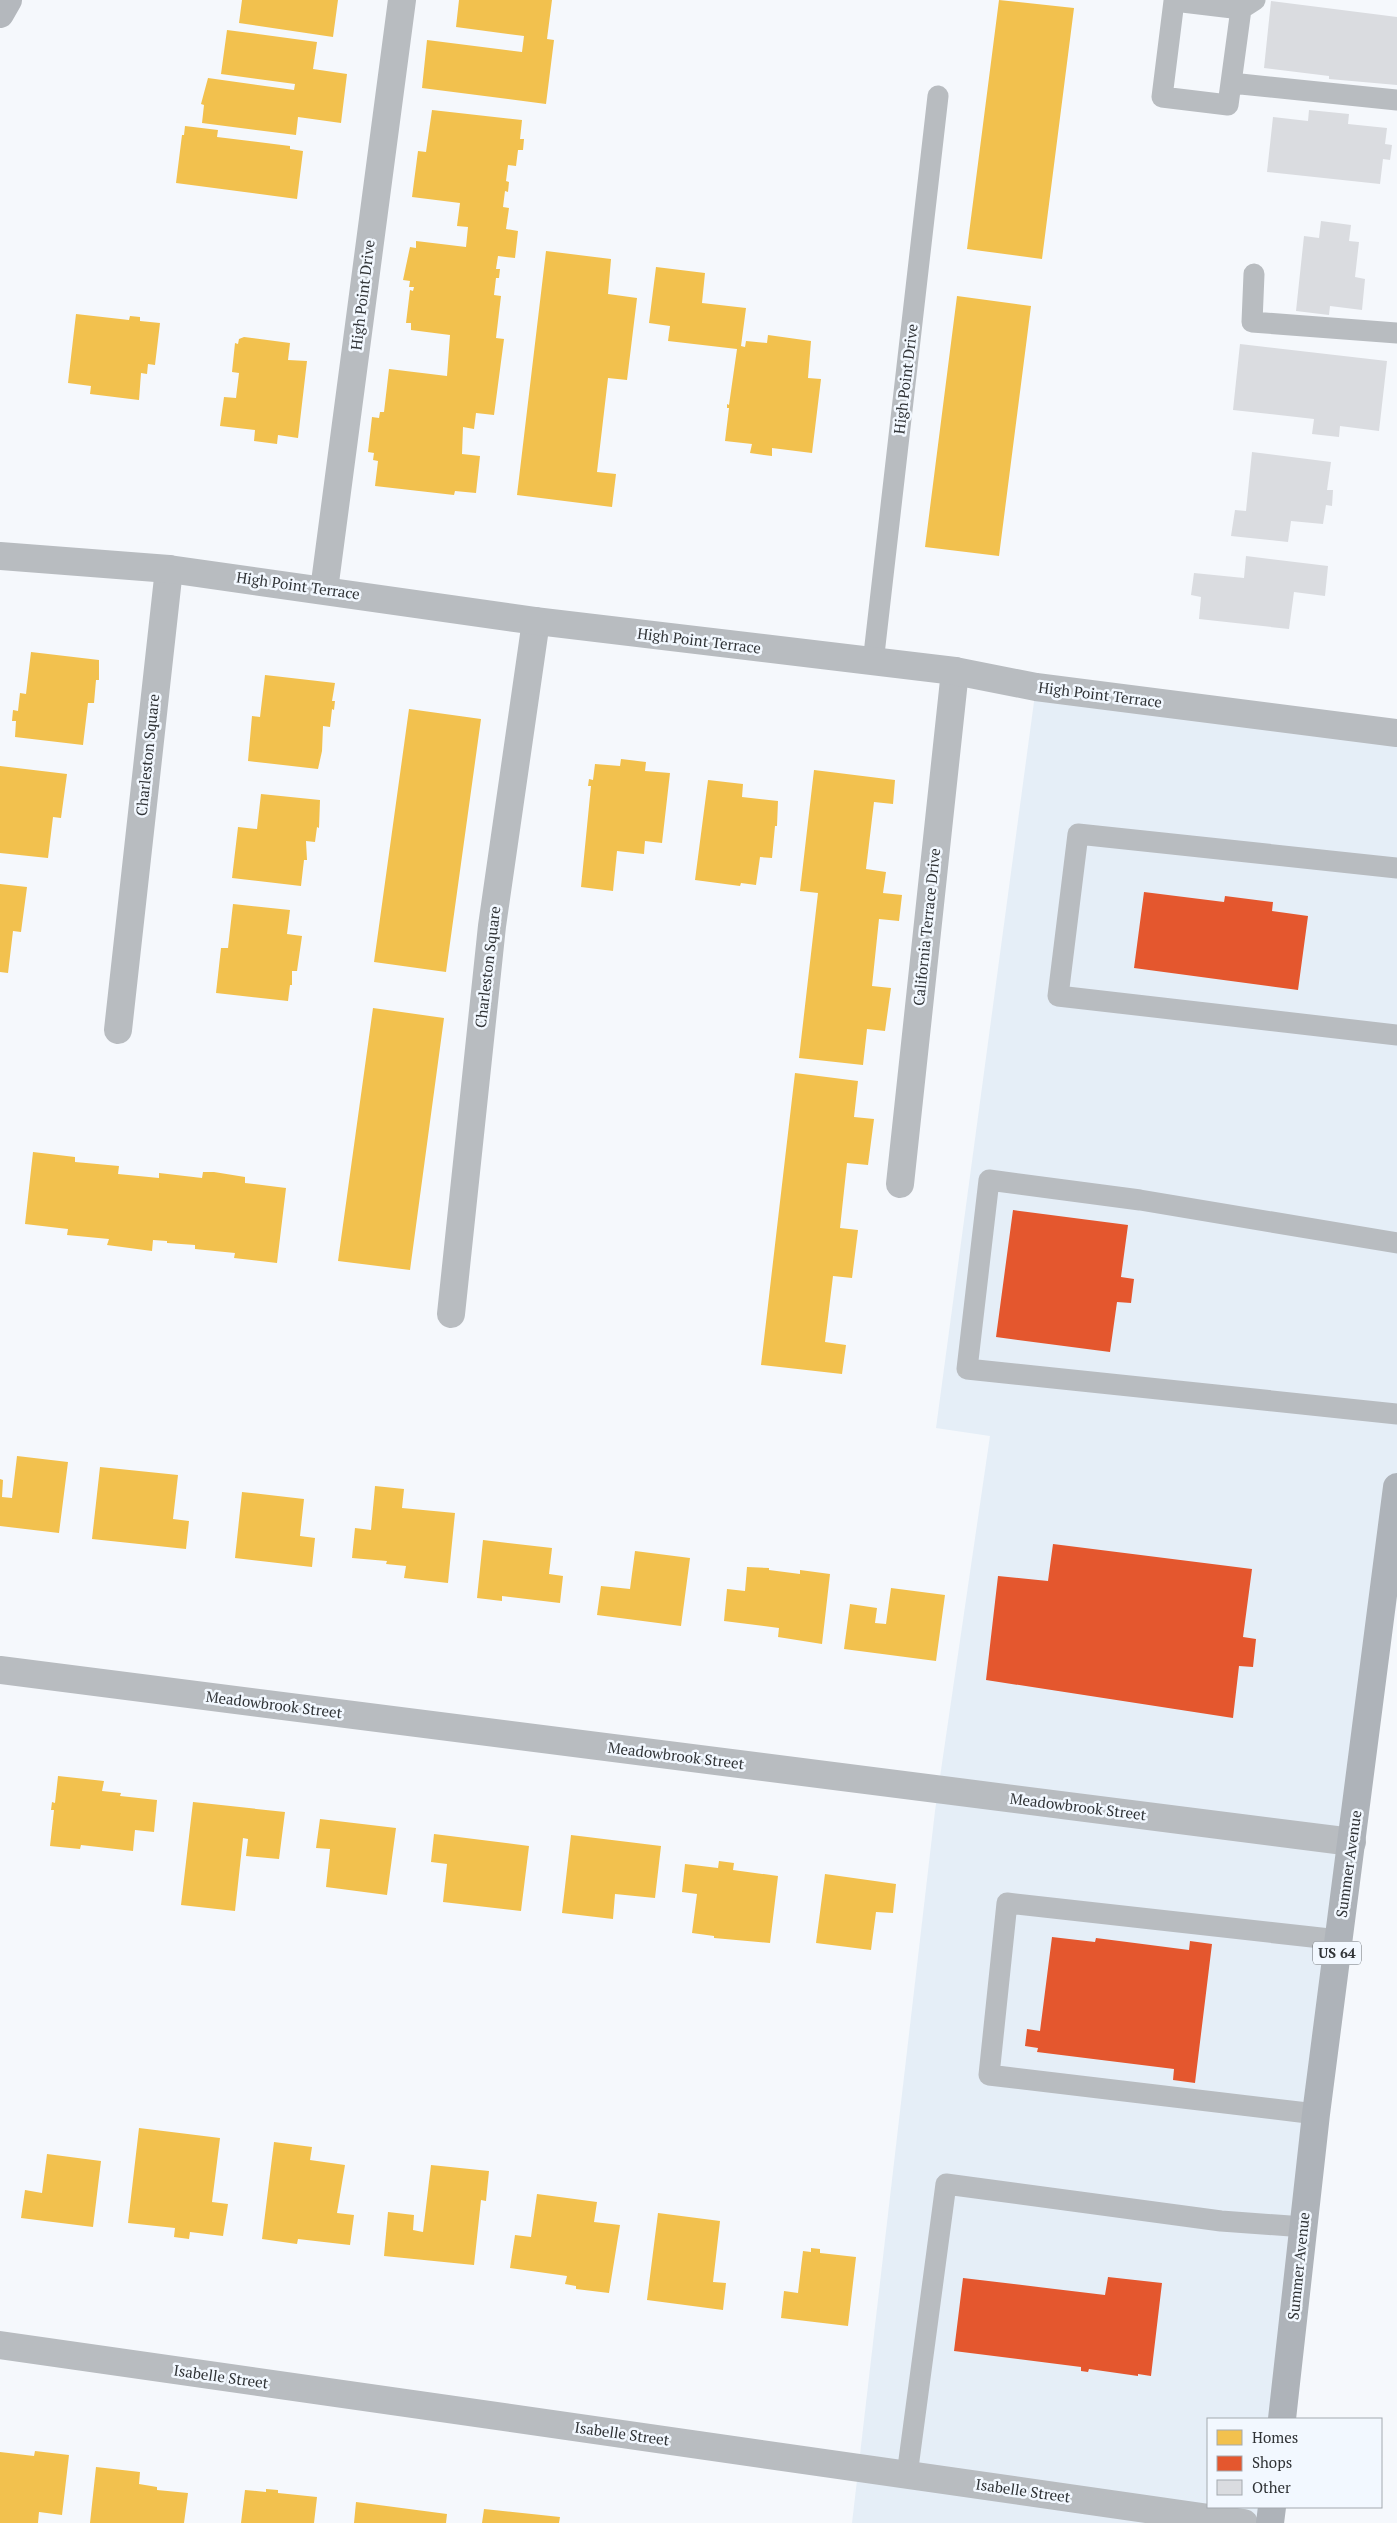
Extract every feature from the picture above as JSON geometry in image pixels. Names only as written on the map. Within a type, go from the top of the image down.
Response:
[{"type":"highway","points":[[0,14],[8,0]]},
{"type":"main road","name":"Summer Avenue","points":[[1282,2418],[1316,2114],[1397,1487]]},
{"type":"main road","points":[[1270,2523],[1272,2508]]},
{"type":"street","name":"High Point Drive","points":[[324,590],[402,0]]},
{"type":"street","name":"High Point Terrace","points":[[0,556],[168,569],[536,621],[955,671],[1036,687],[1397,732]]},
{"type":"street","name":"Charleston Square","points":[[118,1030],[168,569]]},
{"type":"street","name":"Charleston Square","points":[[450,1314],[492,926],[536,621]]},
{"type":"street","name":"California Terrace Drive","points":[[900,1184],[955,671]]},
{"type":"street","name":"Meadowbrook Street","points":[[0,1670],[1352,1842]]},
{"type":"street","name":"Isabelle Street","points":[[0,2345],[1244,2523]]},
{"type":"lane","points":[[1174,0],[1248,4],[1231,83],[1228,105],[1162,97],[1174,0]]},
{"type":"lane","points":[[1231,83],[1397,100]]},
{"type":"lane","name":"High Point Drive","points":[[873,662],[938,96]]},
{"type":"lane","points":[[1254,274],[1252,322],[1397,333]]},
{"type":"lane","points":[[1397,868],[1078,834],[1058,996],[1397,1035]]},
{"type":"lane","points":[[1397,1243],[1140,1200],[989,1180],[968,1369],[1397,1414]]},
{"type":"lane","points":[[1316,2114],[989,2075],[1007,1903],[1339,1940]]},
{"type":"lane","points":[[908,2475],[946,2184],[1221,2221],[1304,2227]]},
{"type":"shaded area","points":[[1036,687],[1397,733],[1397,1487],[1282,2418],[1207,2418],[1207,2508],[1272,2508],[1270,2523],[852,2523],[935,1811],[990,1436],[936,1428]]},
{"type":"building: Homes","points":[[242,0],[338,0],[333,37],[239,23]]},
{"type":"building: Homes","points":[[459,0],[552,0],[547,39],[554,40],[546,104],[422,88],[427,40],[522,52],[524,36],[456,27]]},
{"type":"building: Homes","points":[[999,0],[1074,8],[1042,259],[967,249]]},
{"type":"building: Homes","points":[[227,30],[317,42],[313,69],[347,74],[341,123],[298,117],[296,135],[202,123],[204,105],[201,104],[208,78],[294,90],[295,84],[221,74]]},
{"type":"building: Homes","points":[[432,110],[522,120],[520,139],[524,139],[523,150],[518,150],[516,166],[508,165],[506,181],[509,182],[508,192],[505,191],[503,207],[509,208],[506,229],[518,231],[515,258],[498,256],[496,269],[500,269],[499,278],[496,278],[494,295],[501,296],[496,338],[504,339],[494,415],[476,413],[474,429],[463,427],[462,454],[480,456],[476,493],[455,491],[454,495],[375,486],[378,461],[373,460],[374,453],[368,452],[372,417],[379,418],[380,412],[384,412],[389,369],[447,376],[450,335],[411,330],[411,323],[406,323],[410,290],[413,291],[414,287],[409,287],[410,281],[403,280],[410,247],[416,248],[416,241],[466,247],[468,227],[457,226],[460,203],[412,197],[418,151],[426,152]]},
{"type":"building: Homes","points":[[185,126],[218,130],[217,137],[290,146],[290,149],[303,151],[297,199],[176,183],[182,135],[184,135]]},
{"type":"building: Homes","points":[[546,251],[611,259],[608,294],[637,298],[627,380],[608,378],[597,472],[616,474],[612,507],[517,495]]},
{"type":"building: Homes","points":[[656,267],[705,273],[702,303],[746,308],[741,346],[745,347],[746,341],[767,343],[768,335],[811,341],[808,378],[821,379],[812,453],[772,448],[772,456],[750,453],[752,444],[725,441],[729,408],[727,408],[727,404],[729,405],[737,349],[668,341],[670,326],[649,323]]},
{"type":"building: Homes","points":[[957,296],[1031,306],[999,556],[925,547]]},
{"type":"building: Homes","points":[[76,314],[129,320],[130,316],[140,317],[140,321],[160,323],[155,365],[148,364],[147,374],[141,373],[139,400],[90,394],[91,386],[68,383]]},
{"type":"building: Homes","points":[[244,337],[290,343],[288,360],[307,361],[298,438],[278,435],[277,444],[254,441],[255,430],[220,426],[224,397],[236,398],[239,373],[232,372],[235,343],[238,344],[239,339]]},
{"type":"building: Homes","points":[[31,652],[99,660],[99,680],[96,680],[94,703],[88,703],[83,745],[15,737],[16,721],[12,721],[13,710],[18,711],[20,693],[26,694]]},
{"type":"building: Homes","points":[[265,675],[335,683],[332,701],[335,701],[334,710],[332,709],[330,727],[323,726],[322,751],[318,769],[248,761],[252,716],[260,717]]},
{"type":"building: Homes","points":[[409,709],[481,719],[446,972],[374,962]]},
{"type":"building: Homes","points":[[621,759],[646,762],[645,771],[670,773],[662,843],[645,841],[644,854],[617,851],[613,891],[581,887],[591,786],[588,786],[589,779],[593,780],[595,764],[620,766]]},
{"type":"building: Homes","points":[[0,766],[67,774],[61,818],[53,817],[48,858],[0,853]]},
{"type":"building: Homes","points":[[814,770],[895,780],[893,804],[874,802],[866,869],[886,872],[883,893],[902,895],[899,921],[879,919],[872,986],[891,988],[885,1031],[867,1029],[863,1065],[799,1058],[818,893],[800,891]]},
{"type":"building: Homes","points":[[708,780],[743,784],[742,797],[778,801],[777,826],[775,826],[772,858],[760,857],[756,885],[741,883],[740,886],[695,880]]},
{"type":"building: Homes","points":[[261,794],[320,800],[319,828],[317,827],[315,842],[306,841],[307,860],[304,860],[301,886],[232,878],[238,827],[257,829]]},
{"type":"building: Homes","points":[[0,884],[27,887],[21,932],[13,931],[8,973],[0,972]]},
{"type":"building: Homes","points":[[233,904],[290,910],[287,934],[302,936],[297,971],[292,971],[292,985],[290,985],[288,1001],[216,993],[221,948],[228,948]]},
{"type":"building: Homes","points":[[373,1008],[444,1018],[410,1270],[338,1261]]},
{"type":"building: Homes","points":[[795,1073],[858,1081],[854,1117],[874,1119],[868,1165],[847,1163],[840,1228],[858,1230],[852,1278],[833,1276],[825,1342],[846,1345],[842,1374],[761,1365]]},
{"type":"building: Homes","points":[[33,1152],[75,1157],[75,1162],[119,1166],[118,1174],[159,1178],[159,1173],[202,1178],[203,1172],[214,1172],[245,1177],[245,1183],[286,1188],[277,1263],[234,1258],[235,1253],[195,1249],[195,1245],[167,1243],[167,1241],[153,1240],[152,1251],[107,1245],[109,1239],[67,1235],[68,1229],[25,1224]]},
{"type":"building: Homes","points":[[17,1456],[68,1462],[59,1533],[0,1526],[0,1479],[3,1480],[2,1497],[12,1498]]},
{"type":"building: Homes","points":[[100,1467],[178,1475],[173,1519],[189,1521],[186,1549],[92,1539]]},
{"type":"building: Homes","points":[[375,1486],[404,1489],[402,1508],[455,1513],[448,1583],[404,1578],[406,1566],[386,1564],[387,1561],[352,1558],[355,1528],[371,1530]]},
{"type":"building: Homes","points":[[242,1492],[304,1499],[300,1536],[315,1538],[312,1567],[235,1558]]},
{"type":"building: Homes","points":[[483,1540],[552,1548],[549,1574],[563,1576],[560,1603],[502,1596],[502,1601],[477,1598]]},
{"type":"building: Homes","points":[[635,1551],[690,1558],[681,1626],[597,1615],[601,1586],[630,1589]]},
{"type":"building: Homes","points":[[747,1567],[769,1568],[769,1570],[800,1574],[800,1570],[830,1574],[822,1644],[778,1637],[779,1628],[724,1621],[727,1589],[745,1591]]},
{"type":"building: Homes","points":[[891,1588],[945,1595],[936,1661],[844,1649],[850,1604],[877,1608],[875,1623],[886,1624]]},
{"type":"building: Homes","points":[[58,1776],[104,1781],[102,1791],[121,1793],[120,1796],[157,1800],[154,1832],[135,1830],[133,1851],[81,1845],[80,1849],[50,1846],[54,1810],[51,1810],[52,1802],[55,1803]]},
{"type":"building: Homes","points":[[193,1802],[285,1812],[279,1859],[246,1856],[248,1839],[243,1838],[235,1911],[181,1905]]},
{"type":"building: Homes","points":[[320,1819],[396,1828],[387,1895],[326,1887],[330,1849],[316,1848]]},
{"type":"building: Homes","points":[[434,1834],[529,1846],[521,1911],[443,1902],[447,1864],[431,1862]]},
{"type":"building: Homes","points":[[571,1835],[661,1846],[655,1898],[615,1894],[613,1919],[562,1913]]},
{"type":"building: Homes","points":[[719,1861],[734,1863],[733,1870],[778,1876],[770,1943],[714,1938],[714,1936],[692,1933],[697,1894],[682,1892],[685,1864],[718,1868]]},
{"type":"building: Homes","points":[[825,1874],[896,1884],[893,1913],[876,1912],[871,1950],[816,1943]]},
{"type":"building: Homes","points":[[139,2128],[220,2138],[212,2202],[228,2204],[223,2236],[190,2232],[189,2239],[174,2237],[175,2228],[128,2223]]},
{"type":"building: Homes","points":[[274,2142],[312,2147],[310,2160],[345,2165],[337,2213],[354,2215],[350,2245],[298,2239],[297,2244],[262,2239]]},
{"type":"building: Homes","points":[[47,2154],[101,2161],[93,2227],[21,2218],[25,2190],[42,2193]]},
{"type":"building: Homes","points":[[431,2165],[489,2171],[486,2201],[481,2200],[474,2265],[384,2256],[388,2212],[414,2215],[413,2230],[423,2232]]},
{"type":"building: Homes","points":[[537,2194],[597,2202],[594,2222],[620,2225],[609,2293],[576,2289],[576,2286],[565,2284],[567,2276],[510,2268],[515,2235],[531,2237]]},
{"type":"building: Homes","points":[[658,2213],[720,2221],[713,2282],[726,2283],[723,2310],[647,2300]]},
{"type":"building: Homes","points":[[811,2248],[820,2249],[820,2253],[856,2257],[848,2326],[781,2318],[784,2291],[798,2293],[803,2251],[811,2252]]},
{"type":"building: Homes","points":[[35,2451],[69,2455],[62,2515],[39,2512],[38,2523],[0,2523],[0,2452],[34,2456]]},
{"type":"building: Homes","points":[[96,2467],[140,2472],[139,2484],[157,2487],[157,2490],[188,2493],[184,2523],[90,2523]]},
{"type":"building: Homes","points":[[266,2489],[278,2490],[278,2493],[317,2497],[314,2523],[241,2523],[245,2490],[266,2492]]},
{"type":"building: Homes","points":[[356,2502],[447,2514],[446,2523],[354,2523]]},
{"type":"building: Homes","points":[[484,2509],[560,2517],[559,2523],[482,2523]]},
{"type":"building: Shops","points":[[1144,892],[1224,902],[1225,896],[1273,902],[1272,911],[1308,916],[1298,990],[1134,968]]},
{"type":"building: Shops","points":[[1013,1210],[1128,1225],[1121,1277],[1134,1279],[1131,1303],[1117,1302],[1110,1352],[996,1337]]},
{"type":"building: Shops","points":[[1053,1544],[1252,1569],[1243,1637],[1256,1639],[1253,1667],[1239,1666],[1233,1718],[986,1680],[998,1576],[1048,1581]]},
{"type":"building: Shops","points":[[1052,1937],[1095,1942],[1096,1938],[1189,1950],[1190,1941],[1212,1944],[1195,2083],[1173,2080],[1174,2069],[1037,2052],[1038,2048],[1025,2046],[1027,2029],[1040,2031]]},
{"type":"building: Shops","points":[[1108,2277],[1162,2283],[1151,2376],[1089,2369],[1088,2372],[1081,2371],[1081,2367],[954,2351],[963,2278],[1105,2295]]},
{"type":"building: Other","points":[[1271,1],[1397,17],[1397,85],[1329,79],[1329,76],[1264,68]]},
{"type":"building: Other","points":[[1309,110],[1349,114],[1348,124],[1387,128],[1385,144],[1392,145],[1390,160],[1383,159],[1380,184],[1267,172],[1273,117],[1308,121]]},
{"type":"building: Other","points":[[1321,221],[1351,225],[1349,241],[1359,242],[1355,277],[1365,279],[1362,310],[1330,306],[1329,315],[1296,311],[1304,236],[1319,238]]},
{"type":"building: Other","points":[[1240,344],[1387,361],[1379,431],[1340,426],[1339,437],[1312,434],[1314,419],[1233,410]]},
{"type":"building: Other","points":[[1252,452],[1331,462],[1327,490],[1333,490],[1332,506],[1326,505],[1323,524],[1291,521],[1288,542],[1231,536],[1235,510],[1246,511]]},
{"type":"building: Other","points":[[1246,556],[1328,566],[1325,596],[1294,592],[1289,629],[1199,619],[1201,597],[1191,595],[1194,573],[1244,578]]}]
